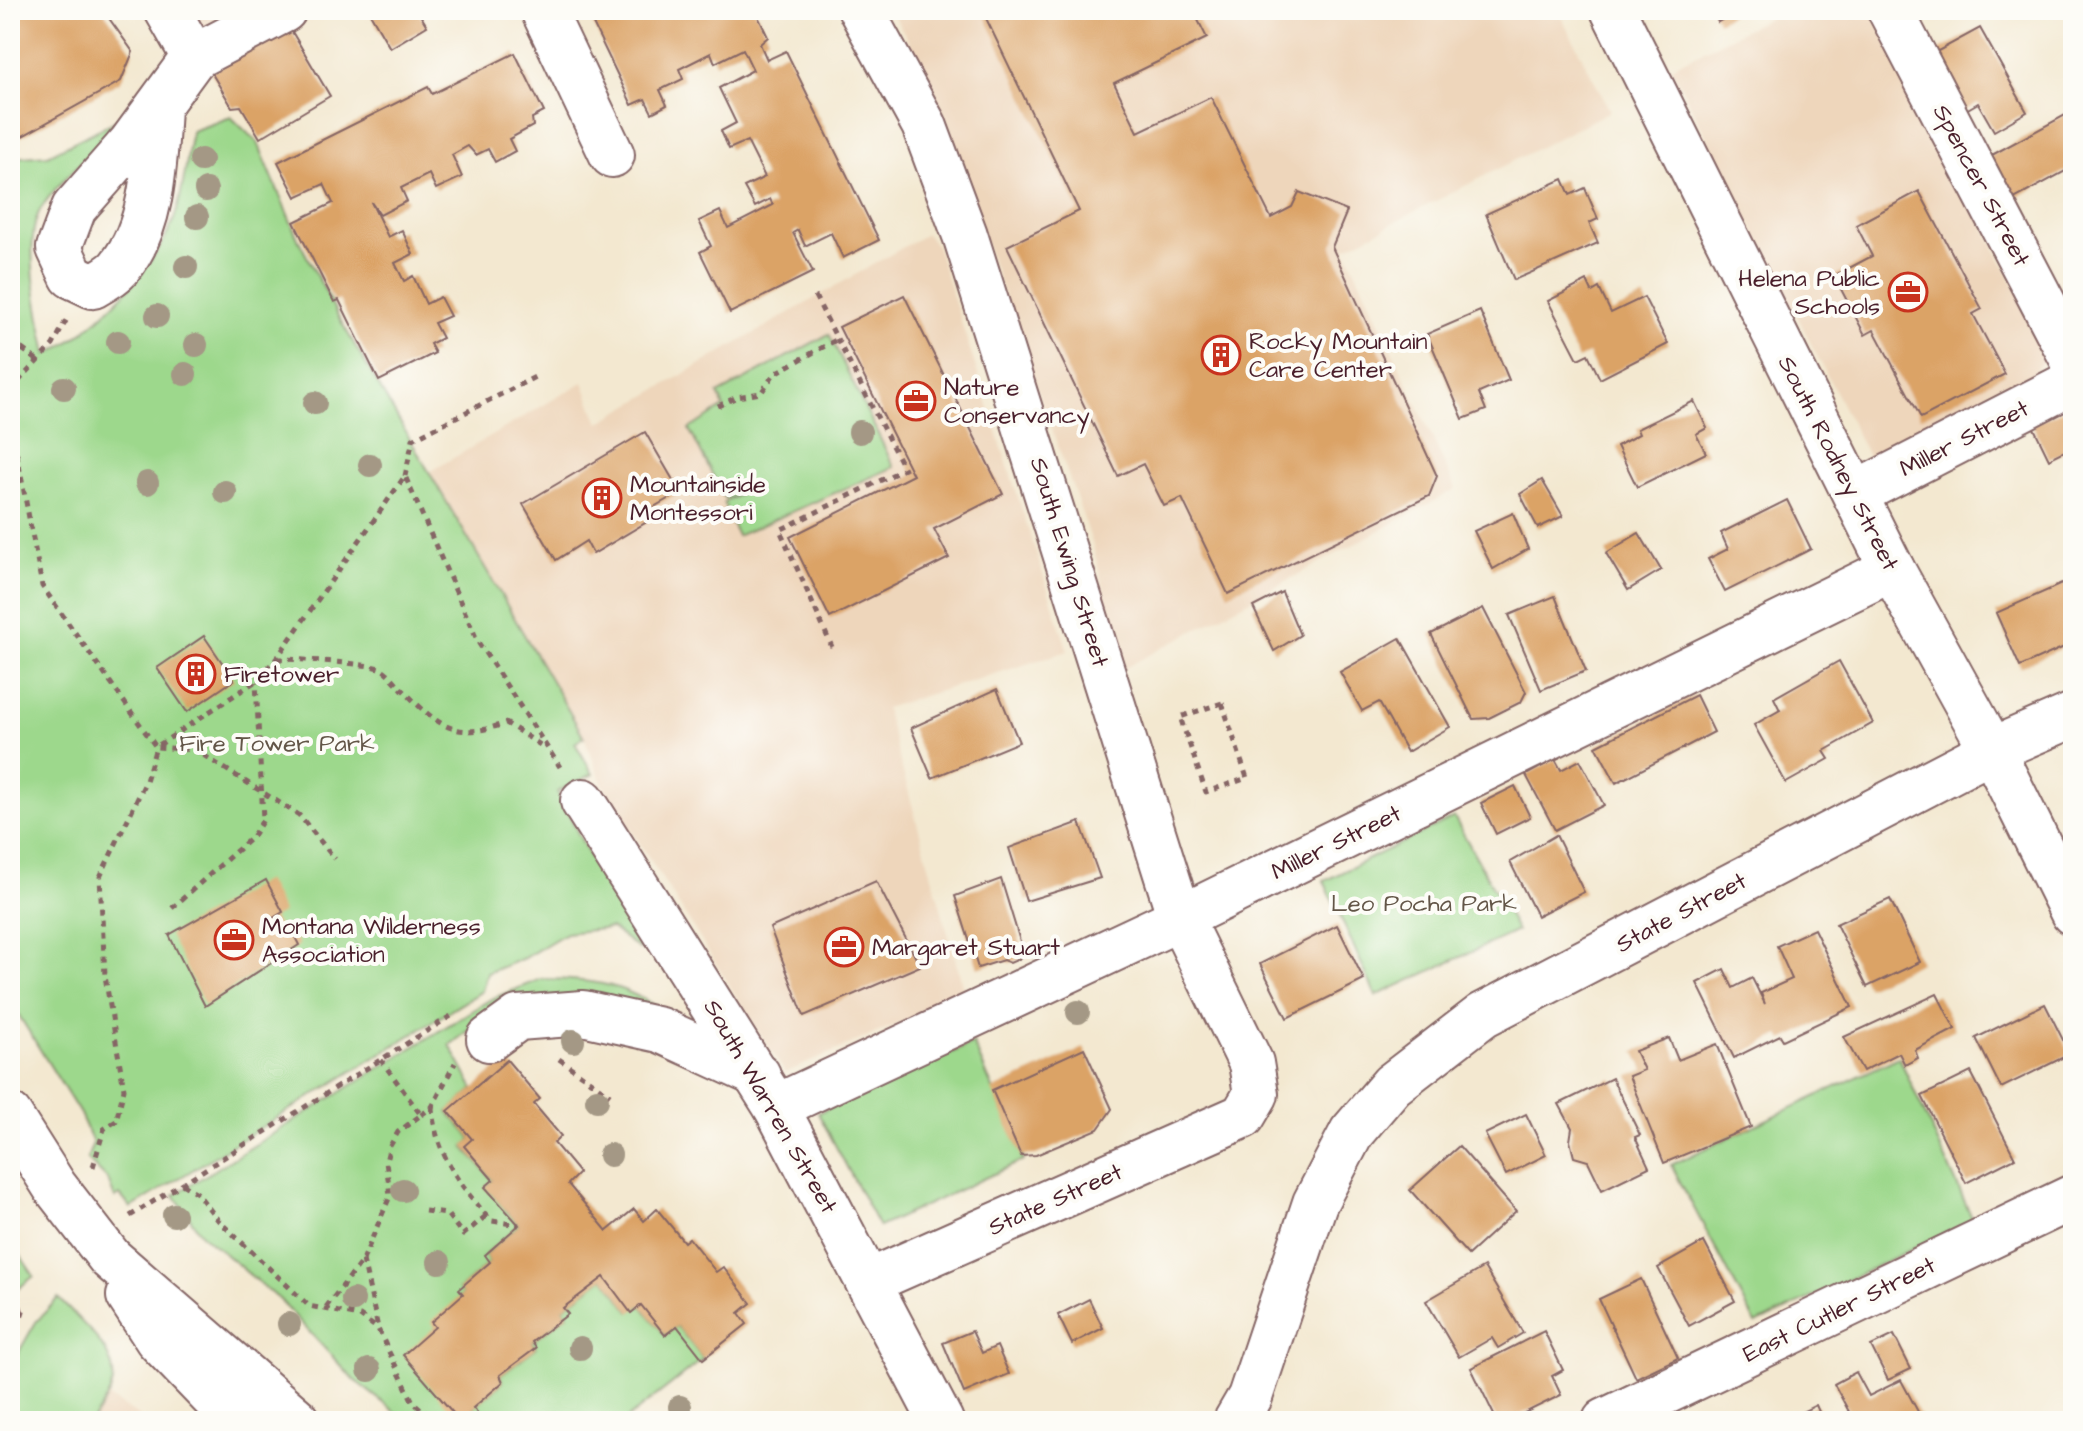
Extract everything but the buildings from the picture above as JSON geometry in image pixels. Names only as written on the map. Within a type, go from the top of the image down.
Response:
[{"type":"street","points":[[167,10],[194,57]]},
{"type":"street","points":[[158,107],[151,186],[139,236],[118,270],[93,286],[72,276],[59,248],[74,208],[158,107],[194,57],[284,10]]},
{"type":"street","points":[[543,10],[612,155]]},
{"type":"street","name":"South Ewing Street","points":[[861,10],[924,125],[965,235],[1180,918],[1251,1063],[1256,1094],[1243,1116]]},
{"type":"street","name":"South Rodney Street","points":[[1613,10],[1892,569],[1992,750],[2073,913]]},
{"type":"street","name":"Spencer Street","points":[[1890,10],[2073,360]]},
{"type":"street","name":"Miller Street","points":[[1855,494],[2073,382]]},
{"type":"street","name":"Miller Street","points":[[767,1091],[1180,918],[1892,569]]},
{"type":"street","name":"State Street","points":[[1236,1421],[1250,1397],[1315,1203],[1352,1132],[1392,1085],[1483,1015],[1992,750],[2073,715]]},
{"type":"street","name":"South Warren Street","points":[[583,801],[767,1091],[941,1421]]},
{"type":"street","points":[[478,1022],[583,1013],[660,1030],[767,1091]]},
{"type":"street","points":[[10,1116],[55,1187],[118,1239],[298,1421]]},
{"type":"street","name":"State Street","points":[[868,1282],[1243,1116]]},
{"type":"street","name":"East Cutler Street","points":[[1605,1421],[2073,1197]]},
{"type":"street","points":[[118,1239],[126,1293],[157,1339],[236,1421]]},
{"type":"path","points":[[10,390],[22,381],[53,345],[87,283]]},
{"type":"path","points":[[815,296],[904,469],[780,530],[832,647]]},
{"type":"path","points":[[718,406],[737,397],[761,393],[774,374],[836,340]]},
{"type":"path","points":[[10,350],[22,349],[37,360]]},
{"type":"path","points":[[93,1168],[104,1129],[116,1121],[124,1089],[105,976],[100,877],[146,781],[156,747],[256,681],[276,659],[405,476],[413,439],[539,375]]},
{"type":"path","points":[[10,418],[42,586],[156,747]]},
{"type":"path","points":[[405,476],[478,642],[583,801]]},
{"type":"path","points":[[276,659],[367,665],[383,670],[421,708],[451,730],[480,732],[506,723],[547,749]]},
{"type":"path","points":[[172,908],[252,837],[263,820],[256,681]]},
{"type":"path","points":[[1222,703],[1247,778],[1206,792],[1180,717],[1222,703]]},
{"type":"path","points":[[156,747],[195,750],[264,796],[299,815],[335,859]]},
{"type":"path","points":[[118,1239],[182,1184],[381,1060],[478,1022]]},
{"type":"path","points":[[551,1052],[610,1095]]},
{"type":"path","points":[[326,1307],[363,1260],[390,1196],[386,1161],[390,1146],[398,1132],[421,1115],[381,1060]]},
{"type":"path","points":[[432,1107],[439,1149],[487,1215],[492,1221],[519,1225]]},
{"type":"path","points":[[182,1184],[197,1193],[218,1220],[309,1306],[360,1316],[378,1329]]},
{"type":"path","points":[[425,1211],[447,1214],[463,1235],[487,1215]]},
{"type":"path","points":[[363,1260],[378,1329],[413,1402],[422,1410],[440,1415]]},
{"type":"path","points":[[10,1312],[24,1308],[10,1350]]},
{"type":"shaded area","points":[[178,10],[252,10],[193,42]]},
{"type":"shaded area","points":[[891,10],[1558,10],[1610,111],[1345,248],[1456,489],[1123,669],[1092,542],[922,64]]},
{"type":"shaded area","points":[[1784,10],[1870,10],[2031,317],[2044,359],[2027,382],[1870,460],[1671,67]]},
{"type":"shaded area","points":[[926,234],[936,245],[1068,651],[885,708],[965,994],[785,1073],[603,785],[584,737],[428,473],[583,382],[599,423]]},
{"type":"shaded area","points":[[107,1396],[146,1421],[91,1421]]},
{"type":"green space","name":"Fire Tower Park","points":[[144,107],[72,171],[39,212],[34,226],[33,262],[47,354],[66,344],[105,313],[142,272],[169,230],[177,210],[192,131],[231,117],[258,143],[298,239],[339,318],[584,737],[575,743],[593,774],[557,792],[592,861],[644,947],[639,949],[611,928],[566,933],[524,958],[487,973],[482,991],[131,1208],[120,1195],[115,1198],[108,1180],[87,1159],[93,1143],[80,1114],[10,1001],[10,158],[48,155]]},
{"type":"green space","points":[[829,334],[894,467],[737,536],[724,503],[740,494],[725,499],[689,429],[724,407],[718,394]]},
{"type":"green space","name":"Leo Pocha Park","points":[[1454,817],[1517,931],[1376,996],[1324,881]]},
{"type":"green space","points":[[541,979],[600,983],[631,993],[683,1023],[477,1024],[450,1045],[474,1089],[448,1112],[472,1139],[464,1147],[493,1180],[486,1187],[519,1225],[485,1255],[490,1262],[459,1289],[463,1294],[435,1327],[460,1421],[407,1421],[353,1379],[280,1300],[201,1234],[174,1195],[491,999]]},
{"type":"green space","points":[[973,1043],[1024,1160],[879,1227],[818,1113]]},
{"type":"green space","points":[[1899,1057],[1973,1220],[1756,1324],[1671,1165]]},
{"type":"green space","points":[[10,1240],[34,1276],[10,1295]]},
{"type":"green space","points":[[604,1277],[630,1312],[641,1305],[665,1335],[677,1326],[703,1359],[624,1421],[468,1421],[477,1413],[473,1408],[503,1382],[500,1375],[536,1348],[532,1342],[568,1314],[563,1308]]},
{"type":"green space","points":[[58,1298],[103,1347],[113,1370],[110,1392],[92,1421],[10,1421],[10,1367],[36,1322]]},
{"type":"place","name":"Helena Public Schools","points":[[1908,292]]},
{"type":"place","name":"Rocky Mountain Care Center","points":[[1221,355]]},
{"type":"place","name":"Nature Conservancy","points":[[916,401]]},
{"type":"place","name":"Mountainside Montessori","points":[[602,498]]},
{"type":"place","name":"Firetower","points":[[196,674]]},
{"type":"place","name":"Montana Wilderness Association","points":[[234,940]]},
{"type":"place","name":"Margaret Stuart","points":[[844,947]]}]
